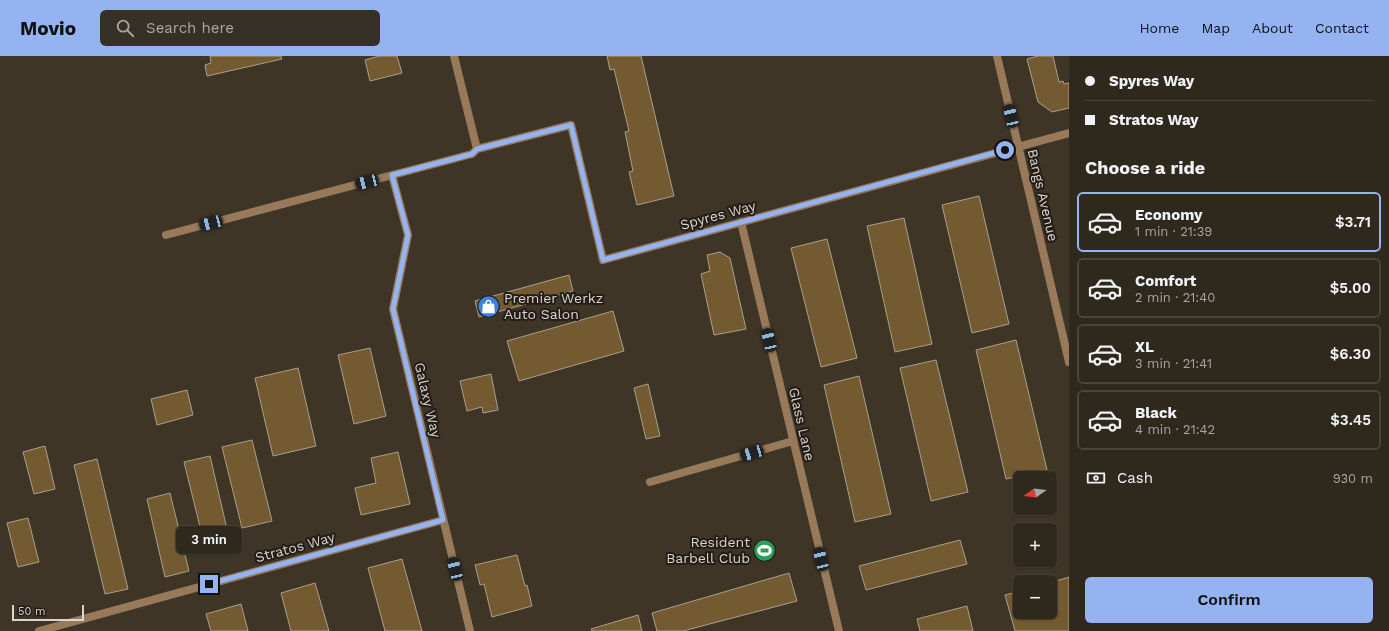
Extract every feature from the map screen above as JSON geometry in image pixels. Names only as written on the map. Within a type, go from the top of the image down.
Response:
[{"type":"street","points":[[166,235],[472,154],[477,149],[454,56]]},
{"type":"street","name":"Bangs Avenue","points":[[997,56],[1069,362]]},
{"type":"street","name":"Spyres Way","points":[[477,149],[571,125],[603,260],[1069,133]]},
{"type":"street","name":"Galaxy Way","points":[[392,175],[408,235],[393,309],[470,631]]},
{"type":"street","name":"Glass Lane","points":[[741,222],[839,631]]},
{"type":"street","points":[[650,482],[793,441]]},
{"type":"street","name":"Stratos Way","points":[[39,631],[443,520]]},
{"type":"building","points":[[210,56],[281,56],[282,59],[207,76],[205,65],[211,63]]},
{"type":"building","points":[[379,56],[397,56],[402,73],[370,81],[365,60]]},
{"type":"building","points":[[607,56],[641,56],[674,196],[637,205],[629,172],[633,171],[625,132],[629,131],[614,69],[610,70]]},
{"type":"building","points":[[1038,56],[1053,56],[1059,82],[1063,81],[1064,84],[1069,83],[1069,108],[1052,112],[1038,102],[1027,59]]},
{"type":"building","points":[[979,196],[1009,324],[972,333],[942,205]]},
{"type":"building","points":[[904,218],[932,344],[895,352],[867,226]]},
{"type":"building","points":[[827,239],[857,358],[821,367],[791,248]]},
{"type":"building","points":[[720,252],[730,258],[746,329],[714,335],[701,274],[710,271],[707,255]]},
{"type":"building","points":[[569,275],[573,291],[479,317],[475,301]]},
{"type":"building","points":[[613,311],[624,351],[519,381],[507,341]]},
{"type":"building","points":[[1016,340],[1047,470],[1013,471],[1013,477],[1006,479],[976,350]]},
{"type":"building","points":[[370,348],[386,416],[354,424],[338,355]]},
{"type":"building","points":[[936,360],[968,492],[931,501],[900,368]]},
{"type":"building","points":[[298,368],[316,446],[273,456],[255,378]]},
{"type":"building","points":[[491,374],[498,410],[483,413],[482,407],[467,411],[460,381]]},
{"type":"building","points":[[859,376],[891,514],[855,522],[824,385]]},
{"type":"building","points":[[648,384],[660,436],[646,439],[634,388]]},
{"type":"building","points":[[187,390],[193,415],[157,425],[151,399]]},
{"type":"building","points":[[252,440],[272,521],[242,528],[222,447]]},
{"type":"building","points":[[45,446],[55,489],[34,494],[23,452]]},
{"type":"building","points":[[398,452],[410,504],[361,515],[355,488],[376,483],[371,458]]},
{"type":"building","points":[[210,456],[227,529],[202,535],[184,462]]},
{"type":"building","points":[[97,459],[128,589],[105,594],[74,465]]},
{"type":"building","points":[[170,493],[189,571],[165,577],[147,499]]},
{"type":"building","points":[[28,518],[39,562],[18,567],[7,523]]},
{"type":"building","points":[[960,540],[967,564],[866,590],[859,566]]},
{"type":"building","points":[[517,555],[532,606],[492,617],[484,584],[480,585],[475,565]]},
{"type":"building","points":[[402,559],[422,631],[385,631],[368,568]]},
{"type":"building","points":[[789,573],[797,601],[683,631],[657,631],[652,613]]},
{"type":"building","points":[[1069,577],[1069,631],[1015,631],[1005,595],[1013,593],[1013,619],[1057,619],[1057,581]]},
{"type":"building","points":[[315,583],[329,631],[291,631],[281,593]]},
{"type":"building","points":[[241,604],[248,631],[211,631],[206,614]]},
{"type":"building","points":[[967,606],[973,631],[920,631],[917,619]]},
{"type":"building","points":[[638,615],[642,631],[592,631],[591,629]]},
{"type":"place","name":"Premier Werkz Auto Salon","points":[[489,306]]},
{"type":"place","name":"Resident Barbell Club","points":[[765,550]]},
{"type":"route","points":[[209,584],[443,520],[393,309],[408,235],[392,175],[472,154],[477,149],[571,125],[603,260],[1005,150]]}]
